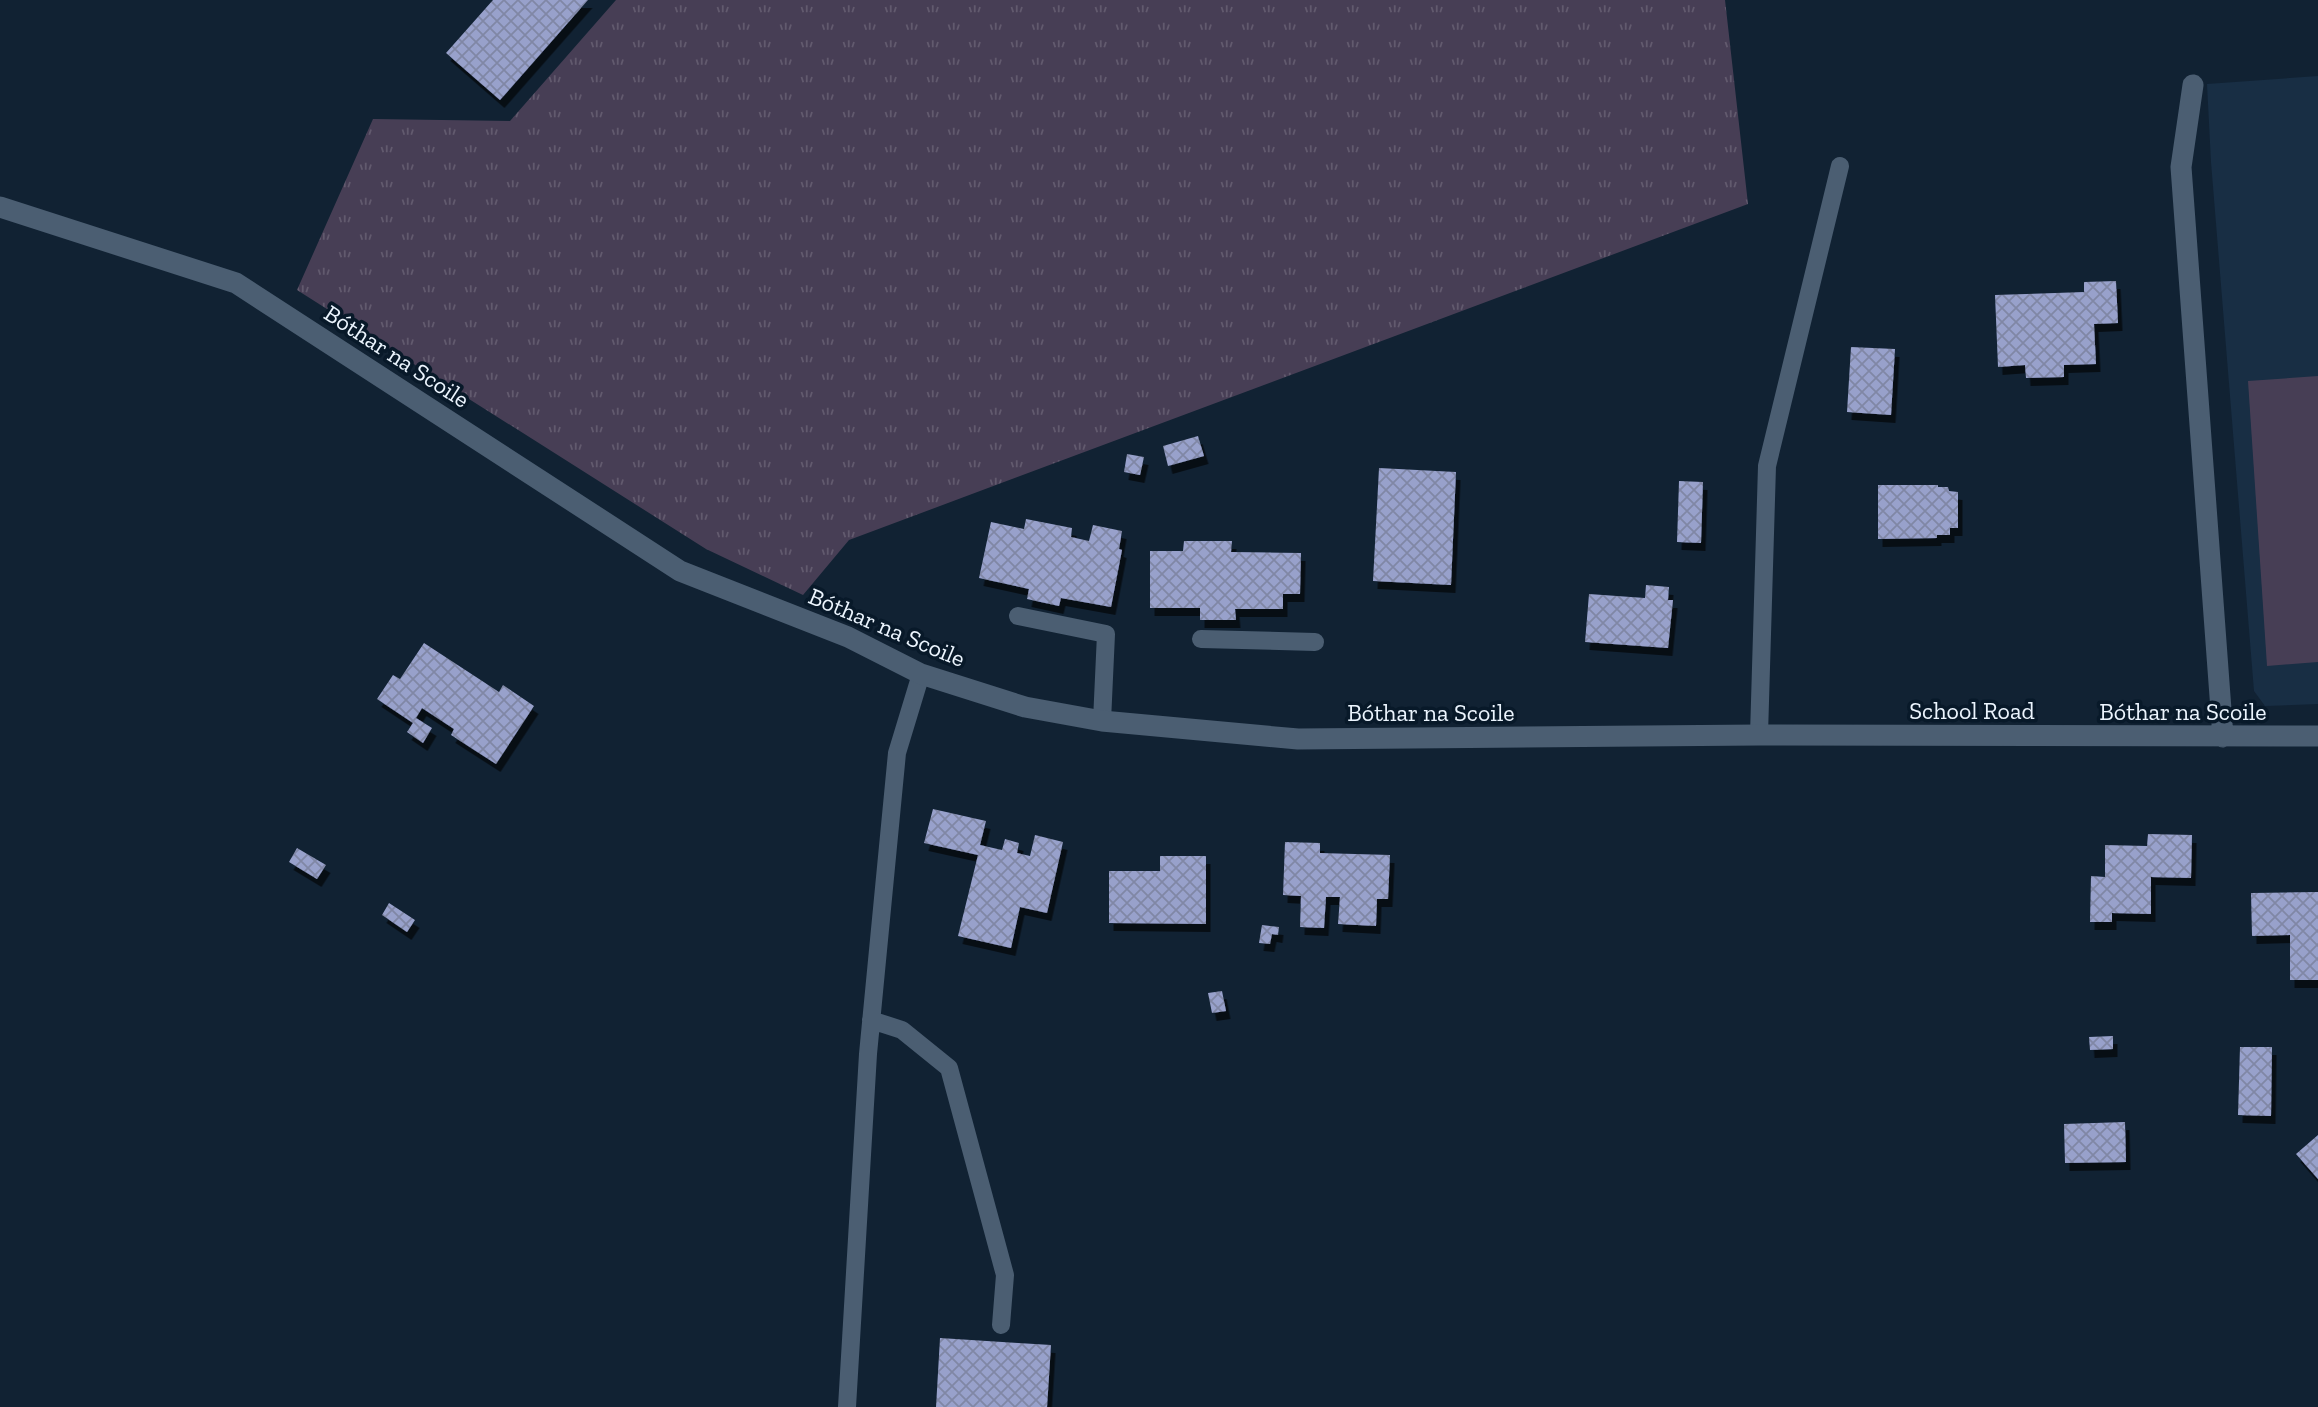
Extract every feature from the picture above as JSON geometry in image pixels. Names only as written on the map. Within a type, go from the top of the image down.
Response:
[{"type":"street","points":[[2193,85],[2181,167],[2223,737]]},
{"type":"street","name":"Bóthar na Scoile","points":[[0,207],[236,283],[680,571],[848,637],[920,674],[1025,707],[1101,721],[1298,739],[1896,736]]},
{"type":"street","name":"School Road","points":[[1896,736],[2048,737]]},
{"type":"street","name":"Bóthar na Scoile","points":[[2048,737],[2318,736]]},
{"type":"lane","points":[[1759,735],[1767,466],[1840,166]]},
{"type":"lane","points":[[1018,616],[1106,634],[1101,721]]},
{"type":"lane","points":[[1201,639],[1315,642]]},
{"type":"lane","points":[[847,1407],[871,1020],[897,753],[920,674]]},
{"type":"lane","points":[[871,1020],[902,1030],[949,1068],[1005,1275],[1001,1325]]},
{"type":"shaded area","points":[[2318,76],[2318,704],[2265,706],[2254,691],[2207,84]]},
{"type":"green space","points":[[616,0],[1725,0],[1748,204],[849,540],[803,595],[706,549],[297,290],[373,119],[510,121]]},
{"type":"green space","points":[[2318,376],[2318,662],[2267,666],[2248,381]]},
{"type":"building","points":[[493,0],[588,0],[500,100],[446,53]]},
{"type":"building","points":[[2116,281],[2118,323],[2094,324],[2096,364],[2064,365],[2064,377],[2026,378],[2025,365],[1998,367],[1995,295],[2084,292],[2084,282]]},
{"type":"building","points":[[1851,347],[1895,349],[1891,415],[1847,412]]},
{"type":"building","points":[[1198,436],[1204,456],[1168,466],[1163,446]]},
{"type":"building","points":[[1127,454],[1144,457],[1140,475],[1124,472]]},
{"type":"building","points":[[1379,468],[1456,472],[1451,585],[1373,581]]},
{"type":"building","points":[[1679,481],[1703,482],[1701,543],[1677,542]]},
{"type":"building","points":[[1878,485],[1938,485],[1958,492],[1958,528],[1950,528],[1950,535],[1937,535],[1937,538],[1878,539]]},
{"type":"building","points":[[1026,519],[1072,528],[1071,537],[1089,541],[1093,525],[1122,531],[1119,549],[1122,550],[1111,607],[1061,598],[1059,606],[1027,599],[1029,589],[979,578],[991,522],[1024,529]]},
{"type":"building","points":[[1184,541],[1232,541],[1231,552],[1301,553],[1300,594],[1283,594],[1283,609],[1235,609],[1236,620],[1200,620],[1200,608],[1150,608],[1150,551],[1183,551]]},
{"type":"building","points":[[1646,585],[1669,587],[1668,600],[1673,600],[1668,648],[1585,642],[1589,594],[1645,598]]},
{"type":"building","points":[[424,643],[499,692],[503,685],[534,706],[496,764],[451,735],[454,729],[422,708],[416,718],[432,728],[423,743],[407,732],[413,723],[377,699],[393,675],[400,679]]},
{"type":"building","points":[[933,809],[986,821],[980,845],[1002,850],[1005,839],[1019,843],[1017,853],[1030,856],[1035,835],[1063,842],[1047,913],[1020,907],[1011,948],[958,936],[978,855],[924,843]]},
{"type":"building","points":[[2148,834],[2192,835],[2191,878],[2151,877],[2151,914],[2112,913],[2112,922],[2090,922],[2091,876],[2105,877],[2105,845],[2147,846]]},
{"type":"building","points":[[1285,842],[1320,843],[1320,853],[1390,855],[1388,899],[1377,899],[1376,926],[1338,924],[1340,897],[1326,897],[1324,928],[1300,927],[1301,896],[1283,895]]},
{"type":"building","points":[[297,848],[326,865],[317,879],[289,862]]},
{"type":"building","points":[[1160,856],[1206,856],[1206,924],[1109,923],[1109,871],[1160,871]]},
{"type":"building","points":[[2318,892],[2318,980],[2290,980],[2290,935],[2252,936],[2251,893]]},
{"type":"building","points":[[389,903],[415,920],[407,932],[382,915]]},
{"type":"building","points":[[1262,925],[1279,927],[1278,935],[1272,934],[1270,944],[1259,943]]},
{"type":"building","points":[[1222,991],[1226,1011],[1212,1013],[1208,993]]},
{"type":"building","points":[[2113,1036],[2113,1049],[2090,1050],[2089,1037]]},
{"type":"building","points":[[2240,1047],[2272,1047],[2271,1116],[2238,1115]]},
{"type":"building","points":[[2125,1122],[2126,1162],[2065,1163],[2064,1124]]},
{"type":"building","points":[[2318,1135],[2318,1179],[2296,1154]]},
{"type":"building","points":[[940,1338],[1051,1345],[1047,1407],[936,1407]]}]
